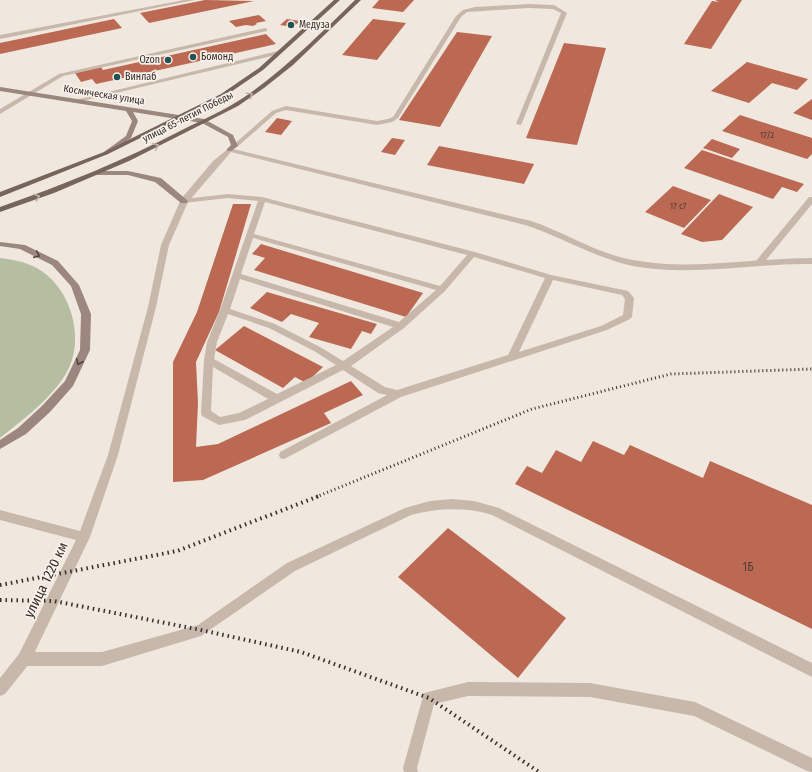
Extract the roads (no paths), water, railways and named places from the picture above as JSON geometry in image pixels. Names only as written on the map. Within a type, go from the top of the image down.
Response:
[{"type":"main road","name":"улица 65-летия Победы","points":[[106,153],[223,95],[261,69],[337,0]]},
{"type":"main road","name":"улица 65-летия Победы","points":[[0,210],[49,193],[98,173],[174,137],[246,98],[285,70],[358,0]]},
{"type":"main road","points":[[0,195],[106,153]]},
{"type":"street","points":[[0,37],[192,0]]},
{"type":"street","points":[[84,537],[113,455],[152,307],[165,245],[184,201],[216,163],[274,112],[281,109],[286,108],[378,123],[390,122],[395,118],[458,16],[474,9],[529,6],[554,7],[564,13],[520,124]]},
{"type":"street","points":[[0,112],[61,75],[70,72],[265,30]]},
{"type":"street","points":[[74,101],[278,53]]},
{"type":"street","name":"Космическая улица","points":[[0,89],[204,121],[231,136],[232,148]]},
{"type":"street","points":[[106,153],[129,137],[135,121],[128,109]]},
{"type":"street","points":[[232,148],[549,229],[610,257],[632,263],[662,267],[689,267],[812,261]]},
{"type":"street","points":[[98,173],[128,173],[158,180],[184,201],[228,196],[262,199],[472,254],[550,277],[625,292],[630,298],[627,317],[604,328],[512,356],[397,394],[284,455]]},
{"type":"street","points":[[262,199],[225,310],[212,342],[209,360],[206,413],[219,421],[241,417],[343,366],[401,326],[442,289],[472,254]]},
{"type":"street","points":[[759,263],[812,199]]},
{"type":"street","points":[[250,235],[442,289]]},
{"type":"street","points":[[0,244],[22,247],[55,263],[75,285],[86,314],[85,350],[69,383],[46,409],[22,431],[0,446]]},
{"type":"street","points":[[237,275],[401,326]]},
{"type":"street","points":[[512,356],[550,277]]},
{"type":"street","points":[[225,310],[272,326],[317,349],[382,390],[397,394]]},
{"type":"street","points":[[209,360],[277,399]]},
{"type":"street","points":[[24,659],[102,659],[201,630],[291,566],[409,511],[430,505],[451,504],[484,506],[496,511],[812,670]]},
{"type":"street","name":"улица 1220 км","points":[[0,515],[84,537],[24,659],[0,689]]},
{"type":"street","points":[[412,772],[410,768],[429,698],[468,689],[590,690],[695,709],[812,766]]},
{"type":"railway","points":[[316,497],[532,409],[671,374],[812,369]]},
{"type":"railway","points":[[0,585],[177,551],[319,496]]},
{"type":"railway","points":[[0,600],[54,601],[201,630],[301,652],[429,698],[539,772]]},
{"type":"place","name":"Медуза","points":[[291,25]]},
{"type":"place","name":"Бомонд","points":[[193,57]]},
{"type":"place","name":"Ozon","points":[[168,60]]},
{"type":"place","name":"Винлаб","points":[[117,77]]}]
